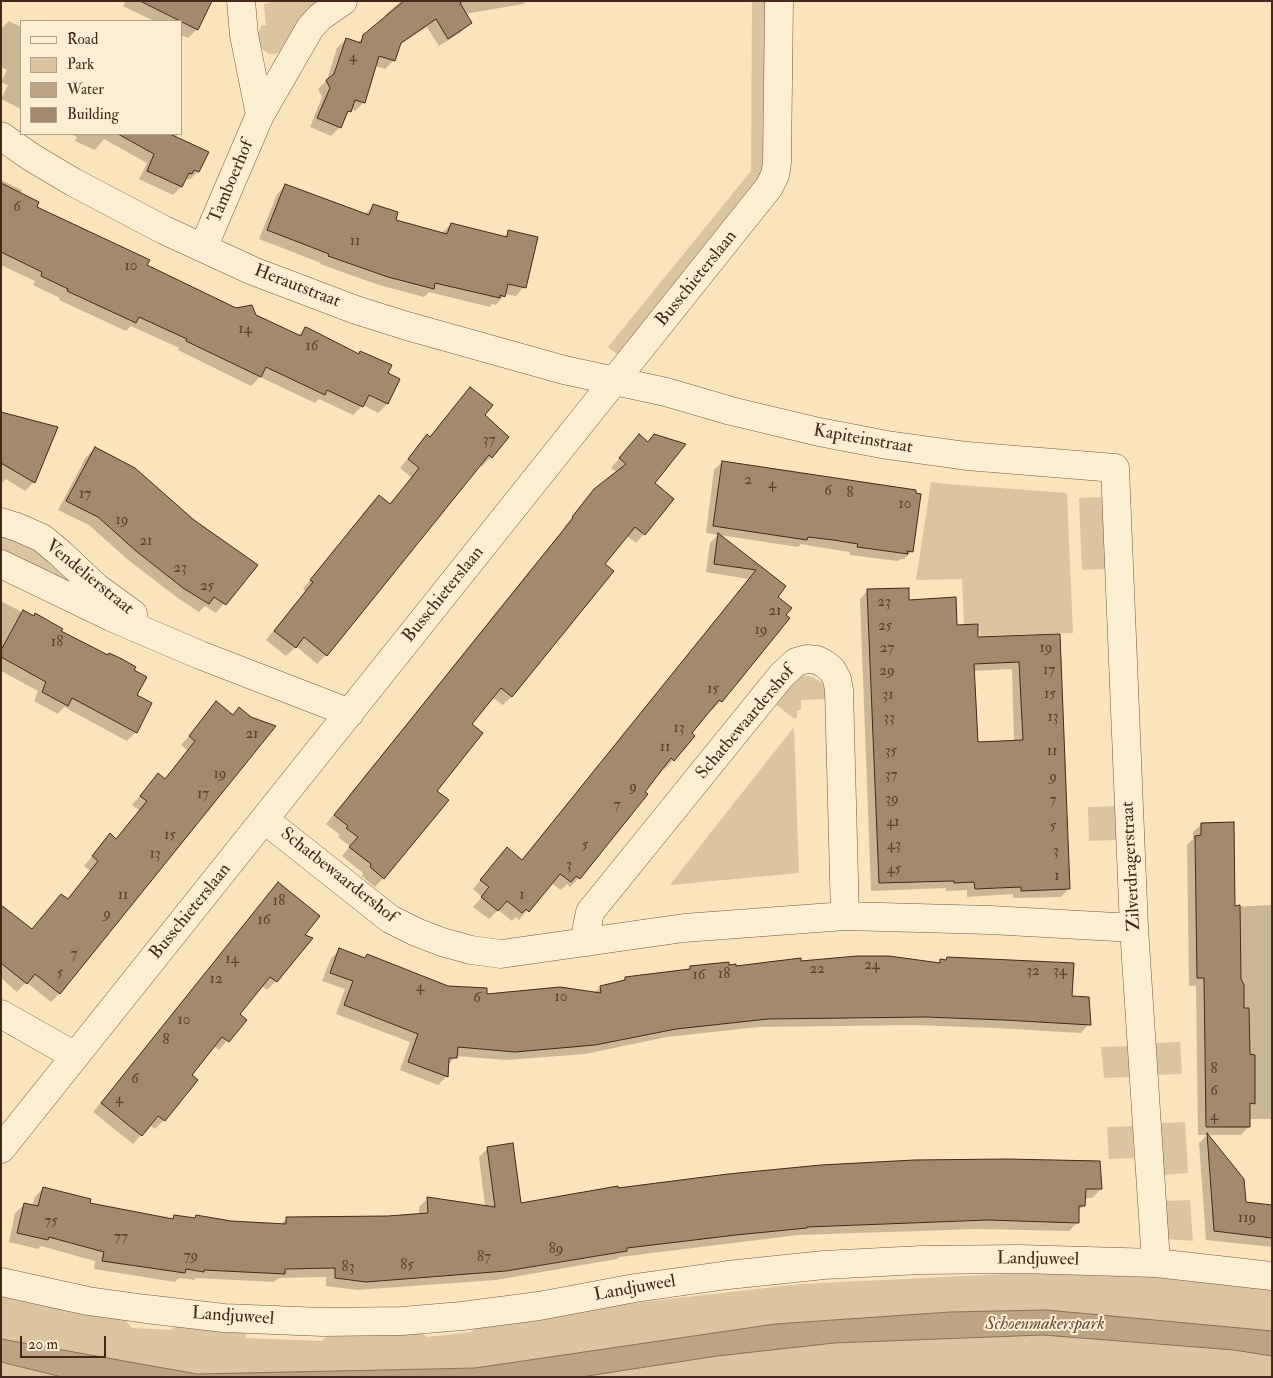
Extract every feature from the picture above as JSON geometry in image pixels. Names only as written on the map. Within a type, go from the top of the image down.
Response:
[{"type":"street","points":[[241,1],[244,34],[260,115]]},
{"type":"street","name":"Tamboerhof","points":[[203,248],[260,115],[310,28],[320,17],[343,1]]},
{"type":"street","name":"Busschieterslaan","points":[[1,1149],[770,187],[775,175],[778,150],[778,1]]},
{"type":"street","name":"Herautstraat","points":[[1,136],[31,157],[73,182],[164,230],[262,274],[407,326],[564,370],[616,381]]},
{"type":"street","name":"Kapiteinstraat","points":[[616,381],[666,392],[788,426],[887,445],[967,456],[1115,468]]},
{"type":"street","name":"Zilverdragerstraat","points":[[1115,468],[1134,928],[1156,1263]]},
{"type":"street","name":"Vendelierstraat","points":[[1,522],[42,538],[96,587],[116,602],[200,655]]},
{"type":"street","name":"Vendelierstraat","points":[[1,564],[88,607],[200,655],[350,713]]},
{"type":"street","name":"Schatbewaardershof","points":[[587,942],[586,927],[590,912],[781,676],[796,662],[807,659],[817,660],[832,670],[837,679],[839,690],[845,916]]},
{"type":"street","name":"Schatbewaardershof","points":[[265,820],[390,920],[416,932],[471,950],[501,954],[684,928],[845,916],[981,920],[1134,928]]},
{"type":"street","points":[[1,1014],[75,1056]]},
{"type":"street","name":"Landjuweel","points":[[1,1282],[108,1304],[224,1318],[283,1321],[382,1322],[499,1312],[634,1288],[728,1275],[824,1266],[921,1260],[986,1258],[1156,1263],[1272,1276]]},
{"type":"green space","points":[[275,1],[319,1],[284,50],[275,54],[269,54],[258,44],[257,35],[262,25],[266,25],[264,4]]},
{"type":"green space","points":[[752,1],[766,1],[763,175],[619,356],[608,347],[751,171]]},
{"type":"green space","points":[[931,482],[1067,493],[1073,633],[980,636],[979,624],[964,624],[962,579],[916,580]]},
{"type":"green space","points":[[1103,497],[1106,569],[1082,570],[1079,498]]},
{"type":"green space","points":[[1,531],[23,539],[87,590],[1,555]]},
{"type":"green space","points":[[802,675],[813,677],[822,683],[827,692],[827,699],[801,700],[801,710],[797,710],[797,718],[793,718],[773,702]]},
{"type":"green space","points":[[794,727],[799,873],[670,885],[708,836]]},
{"type":"green space","points":[[1115,806],[1117,840],[1089,841],[1088,807]]},
{"type":"green space","points":[[1180,1042],[1182,1074],[1155,1075],[1154,1043]]},
{"type":"green space","points":[[1128,1046],[1130,1077],[1104,1078],[1101,1047]]},
{"type":"green space","points":[[1185,1122],[1188,1173],[1162,1175],[1159,1123]]},
{"type":"green space","points":[[1133,1126],[1134,1158],[1109,1159],[1107,1127]]},
{"type":"green space","points":[[1190,1200],[1193,1241],[1168,1239],[1164,1201]]},
{"type":"green space","name":"Schoenmakerspark","points":[[1067,1271],[1117,1273],[1272,1287],[1272,1377],[1,1377],[1,1287],[122,1316],[132,1328],[171,1330],[180,1323],[245,1329],[246,1338],[321,1341],[333,1332],[412,1326],[427,1337],[471,1332],[484,1320],[801,1284]]},
{"type":"water","points":[[1047,1310],[1272,1331],[1272,1356],[1234,1350],[1043,1335],[834,1343],[717,1356],[581,1377],[62,1377],[1,1362],[1,1339],[197,1374],[475,1368],[775,1324],[950,1312]]},
{"type":"building","points":[[140,1],[212,1],[198,30],[182,22],[182,20],[178,20]]},
{"type":"building","points":[[404,1],[463,1],[460,3],[472,23],[448,39],[436,19],[401,43],[395,61],[379,56],[365,103],[355,100],[351,112],[348,111],[341,128],[317,118],[330,88],[326,80],[334,74],[346,38],[361,43],[363,35]]},
{"type":"building","points":[[120,135],[172,135],[209,152],[199,172],[194,170],[192,174],[189,173],[182,187],[147,171],[154,154]]},
{"type":"building","points":[[1,183],[39,202],[37,207],[150,260],[147,265],[236,308],[252,305],[256,315],[301,336],[305,327],[359,354],[360,351],[392,365],[388,373],[400,379],[388,404],[369,395],[363,407],[327,390],[325,395],[266,367],[261,377],[139,317],[136,323],[67,291],[68,289],[41,276],[42,272],[1,252]]},
{"type":"building","points":[[285,184],[369,215],[373,204],[398,212],[396,220],[447,234],[451,223],[507,237],[508,230],[538,237],[526,288],[508,284],[505,297],[500,295],[500,298],[435,283],[434,289],[388,277],[328,256],[329,254],[267,230]]},
{"type":"building","points":[[470,387],[493,405],[485,415],[509,437],[492,458],[489,455],[327,656],[304,637],[296,648],[274,631],[313,582],[310,580],[379,495],[390,504],[405,486],[419,468],[408,459],[427,434],[430,437]]},
{"type":"building","points":[[1,412],[58,427],[35,483],[1,463]]},
{"type":"building","points":[[639,434],[648,442],[654,434],[686,444],[655,483],[674,499],[645,535],[635,527],[605,564],[614,571],[512,697],[501,688],[472,724],[483,733],[437,791],[449,800],[384,879],[370,867],[371,864],[349,847],[358,837],[334,815],[573,518],[594,489],[626,464],[619,458]]},
{"type":"building","points":[[95,447],[135,468],[194,520],[258,565],[226,605],[214,597],[209,604],[183,588],[136,551],[98,517],[66,501]]},
{"type":"building","points":[[722,461],[916,490],[916,493],[921,494],[913,552],[907,551],[908,554],[857,547],[858,544],[833,540],[808,537],[807,540],[713,526]]},
{"type":"building","points":[[718,533],[786,586],[778,597],[792,608],[786,615],[790,618],[722,702],[719,700],[692,733],[695,736],[674,761],[671,758],[645,792],[648,794],[580,879],[576,876],[571,882],[560,874],[529,912],[526,909],[522,913],[507,901],[498,911],[481,897],[489,887],[480,880],[507,847],[522,860],[756,570],[714,564]]},
{"type":"building","points":[[909,588],[909,600],[956,597],[957,625],[978,624],[978,637],[1060,634],[1070,889],[1021,891],[1021,887],[975,889],[974,882],[954,883],[954,881],[879,883],[867,589]],"holes":[[[1019,662],[1023,740],[978,742],[974,664]]]},
{"type":"building","points":[[23,610],[34,616],[35,613],[63,629],[61,631],[108,655],[109,653],[122,659],[136,667],[134,670],[147,677],[137,695],[152,703],[137,733],[72,698],[68,706],[42,692],[46,682],[1,657],[1,650]]},
{"type":"building","points":[[216,701],[233,715],[239,707],[251,717],[276,726],[60,994],[35,974],[27,984],[1,963],[1,905],[32,929],[61,894],[68,899],[98,861],[92,856],[110,833],[116,839],[147,801],[140,796],[158,773],[165,779],[195,741],[189,736]]},
{"type":"building","points":[[1234,822],[1235,906],[1240,905],[1241,979],[1244,985],[1244,1008],[1249,1008],[1250,1054],[1255,1055],[1255,1104],[1250,1103],[1250,1127],[1206,1127],[1204,978],[1197,978],[1195,836],[1201,835],[1201,823]]},
{"type":"building","points":[[278,882],[320,916],[305,935],[313,938],[277,982],[270,977],[240,1014],[247,1020],[229,1042],[222,1037],[192,1075],[198,1080],[165,1121],[158,1116],[142,1136],[101,1103]]},
{"type":"building","points":[[339,948],[365,958],[367,954],[448,986],[487,988],[487,994],[560,987],[601,993],[600,986],[625,980],[625,977],[690,969],[690,966],[729,962],[729,965],[736,964],[736,966],[801,958],[801,961],[857,956],[889,956],[940,963],[940,959],[946,960],[947,957],[1074,963],[1072,996],[1089,997],[1091,1025],[925,1017],[768,1019],[676,1029],[595,1045],[515,1052],[458,1047],[457,1058],[449,1058],[448,1077],[408,1062],[418,1034],[344,1005],[353,981],[330,973]]},
{"type":"building","points":[[1207,1133],[1244,1179],[1246,1202],[1272,1205],[1272,1238],[1214,1231]]},
{"type":"building","points":[[513,1143],[521,1203],[618,1186],[618,1188],[728,1174],[821,1165],[914,1160],[1100,1161],[1102,1189],[1086,1189],[1085,1206],[1079,1206],[1079,1223],[988,1220],[807,1227],[627,1248],[627,1251],[506,1271],[366,1282],[335,1278],[335,1268],[285,1269],[285,1274],[204,1270],[204,1272],[186,1269],[185,1273],[102,1261],[104,1252],[49,1237],[48,1240],[17,1233],[24,1203],[38,1206],[43,1187],[91,1199],[90,1203],[173,1219],[174,1215],[195,1218],[196,1215],[231,1221],[286,1224],[286,1217],[388,1216],[428,1213],[427,1197],[495,1207],[487,1147]]}]
